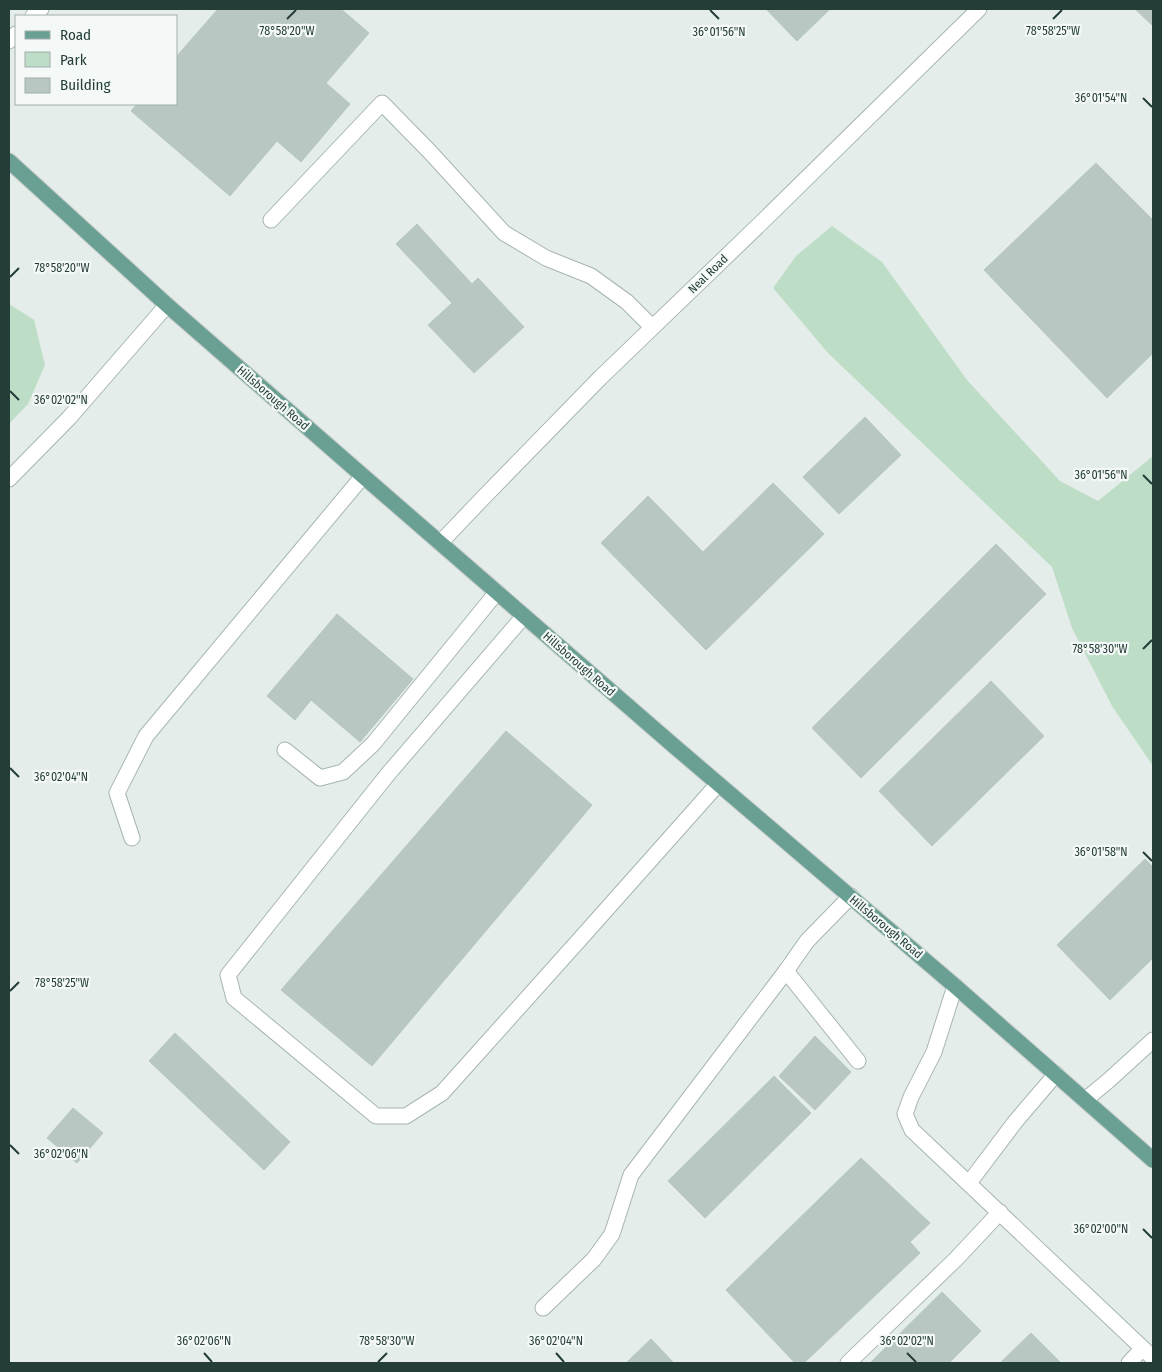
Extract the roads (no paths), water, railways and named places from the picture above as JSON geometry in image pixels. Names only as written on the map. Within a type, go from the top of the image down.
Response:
[{"type":"main road","name":"Hillsborough Road","points":[[9,161],[167,305],[718,784],[956,986],[1153,1160]]},
{"type":"street","name":"Neal Road","points":[[440,543],[509,470],[652,327],[754,230],[979,9]]},
{"type":"street","points":[[271,220],[382,103],[504,233],[546,258],[591,276],[627,302],[652,327]]},
{"type":"street","points":[[9,479],[69,418],[167,305]]},
{"type":"street","points":[[132,838],[117,793],[146,736],[363,476]]},
{"type":"street","points":[[285,750],[320,778],[343,772],[373,744],[496,592]]},
{"type":"street","points":[[524,616],[388,774],[228,975],[234,998],[376,1116],[406,1116],[442,1093],[718,784]]},
{"type":"street","points":[[543,1308],[594,1260],[612,1234],[631,1175],[807,941],[851,896]]},
{"type":"street","points":[[786,971],[858,1061]]},
{"type":"street","points":[[956,986],[934,1052],[911,1097],[905,1114],[912,1130],[1148,1354],[1129,1363]]},
{"type":"street","points":[[1085,1100],[1153,1040]]},
{"type":"street","points":[[969,1183],[1015,1122],[1056,1074]]},
{"type":"street","points":[[848,1363],[956,1259],[1000,1212]]}]
